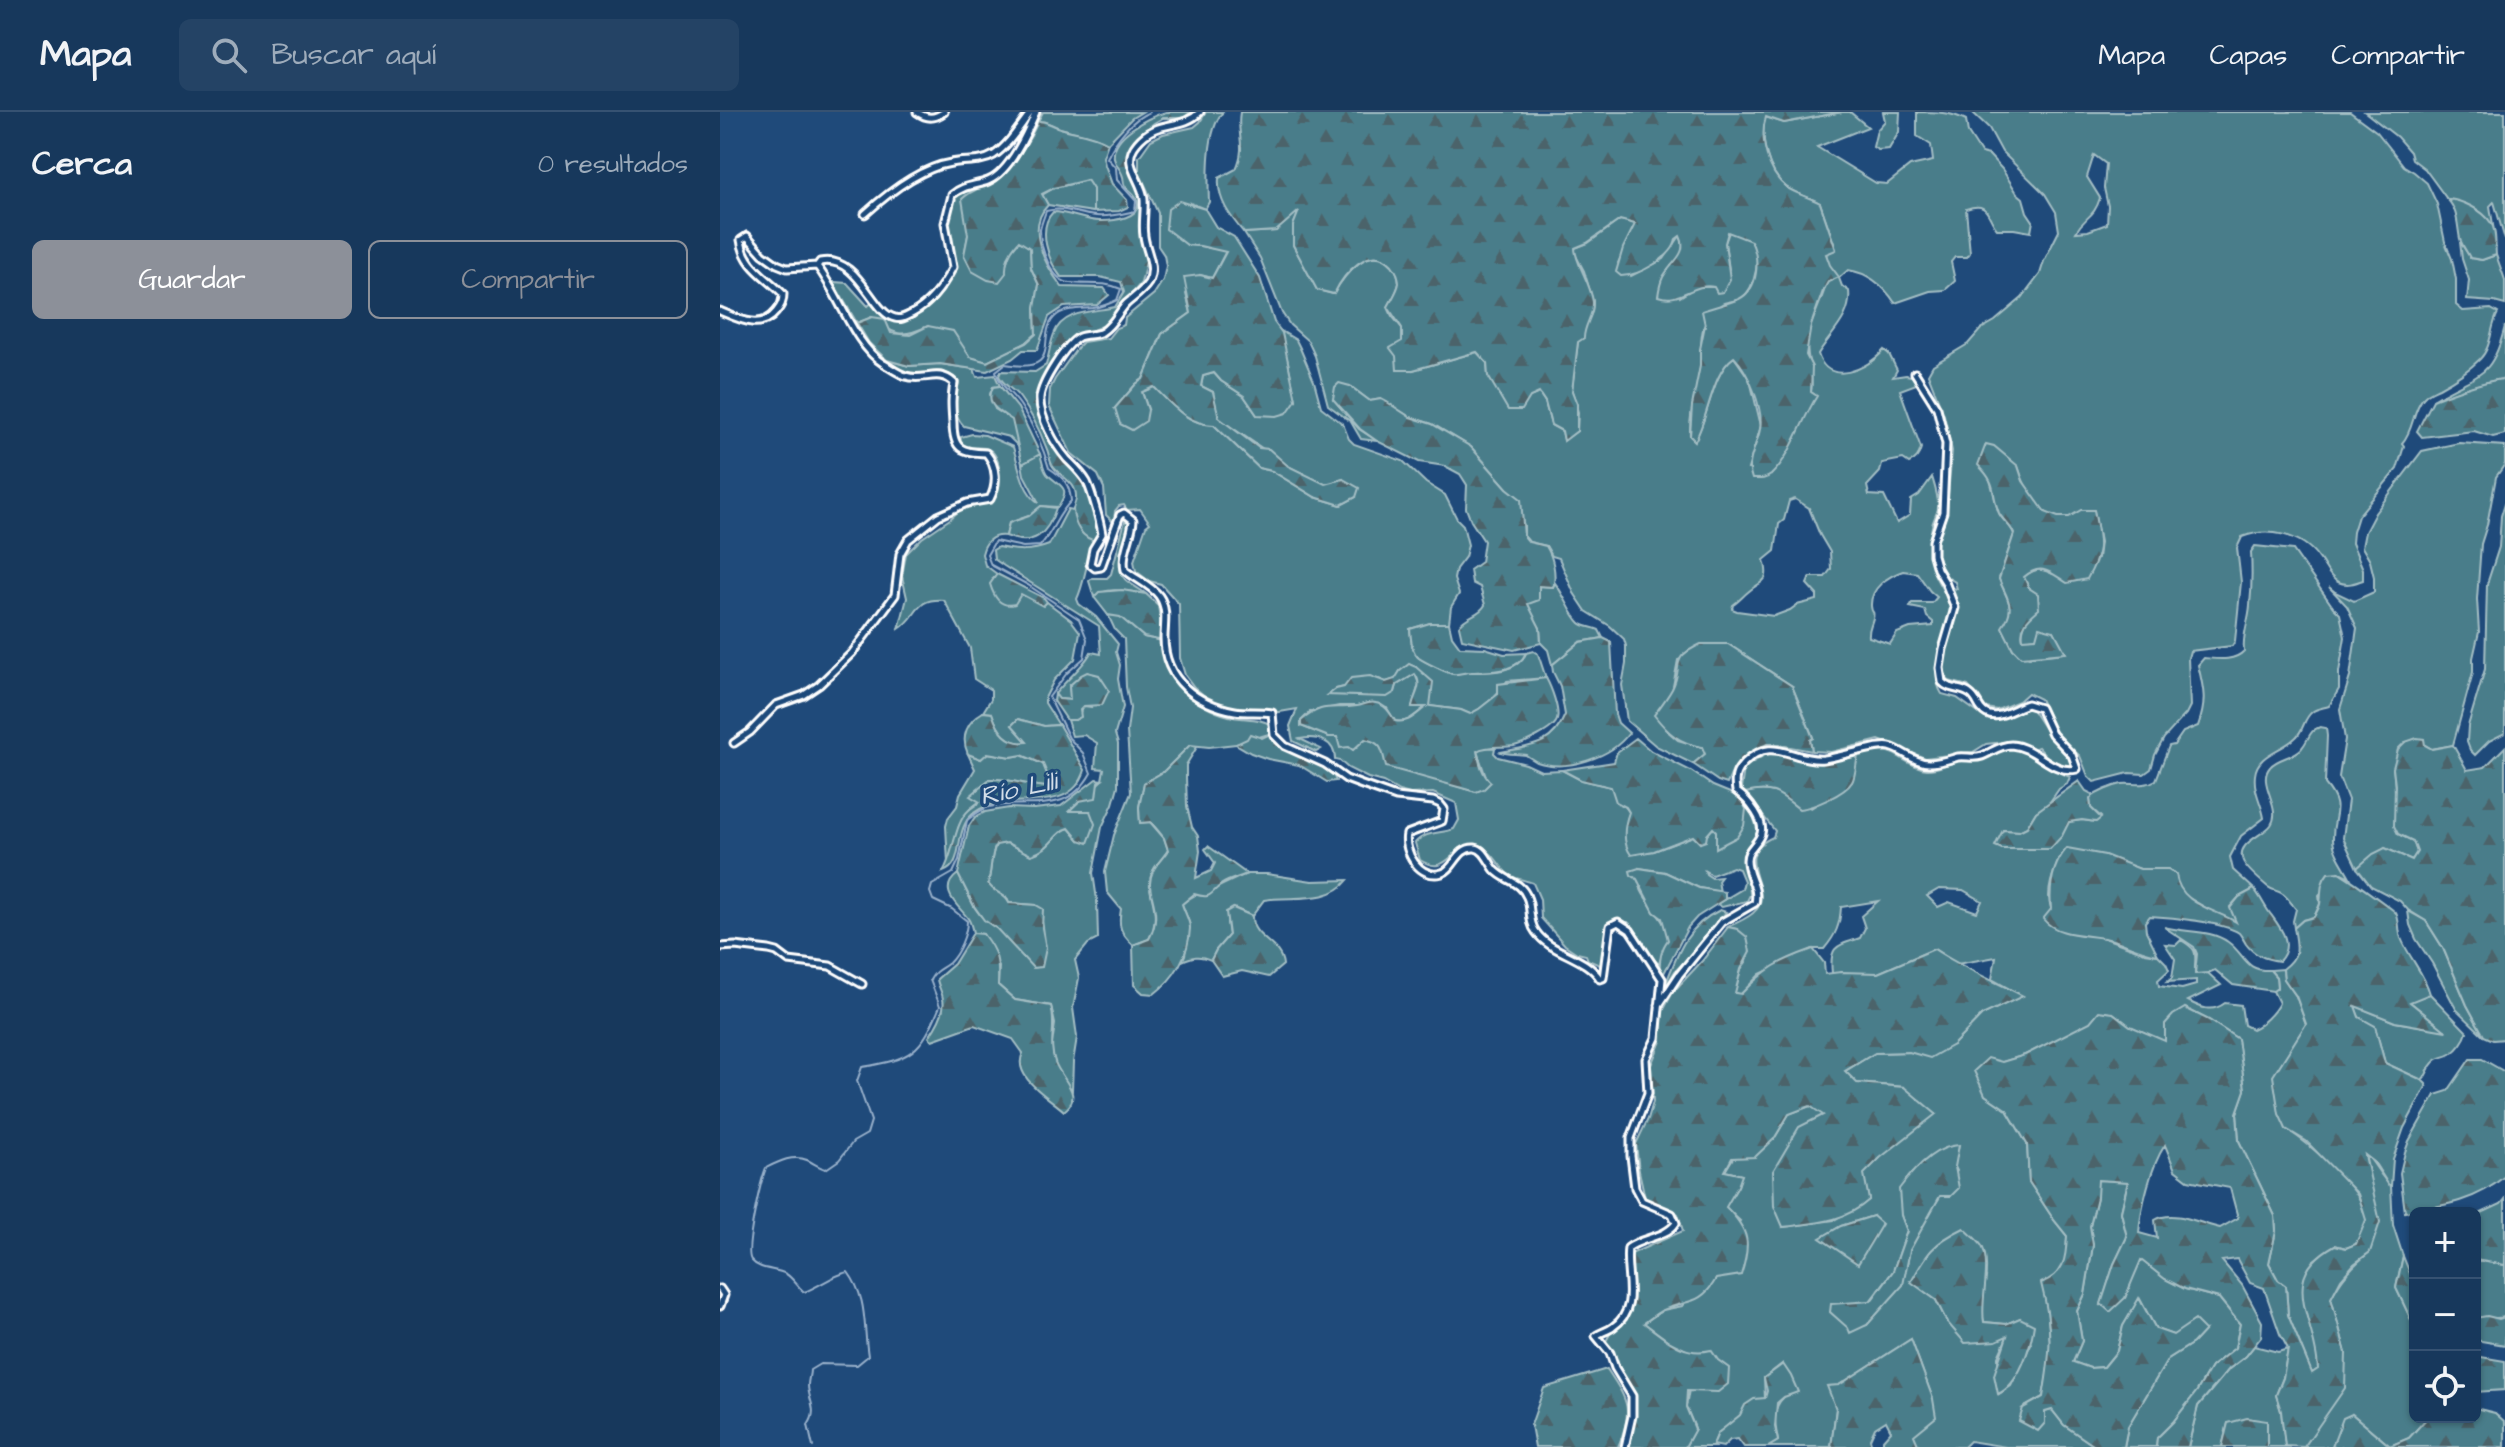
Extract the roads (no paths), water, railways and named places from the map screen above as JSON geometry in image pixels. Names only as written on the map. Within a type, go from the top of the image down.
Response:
[{"type":"street","points":[[917,112],[928,118],[935,118],[944,112]]},
{"type":"street","points":[[865,214],[915,177],[941,165],[980,161],[993,156],[1033,112]]},
{"type":"street","points":[[720,311],[748,321],[764,322],[772,317],[783,300],[783,294],[752,267],[745,256],[743,237],[750,238],[763,254],[787,268],[817,266],[825,260],[846,267],[883,310],[895,319],[923,308],[953,267],[945,223],[952,195],[964,186],[992,180],[1001,172],[1022,143],[1033,112]]},
{"type":"street","points":[[1200,112],[1191,121],[1162,126],[1149,132],[1132,149],[1129,158],[1131,169],[1144,198],[1144,239],[1151,260],[1150,276],[1139,294],[1125,305],[1109,326],[1096,334],[1076,339],[1057,362],[1042,390],[1044,417],[1060,449],[1086,480],[1101,528],[1102,534],[1093,549],[1090,564],[1095,568],[1101,567],[1120,515],[1128,515],[1133,520],[1133,527],[1123,564],[1131,575],[1157,593],[1162,601],[1165,652],[1171,670],[1203,702],[1237,711],[1272,713],[1274,735],[1285,746],[1325,764],[1346,779],[1396,797],[1440,804],[1444,809],[1442,821],[1407,834],[1407,849],[1412,860],[1430,873],[1441,874],[1467,850],[1476,848],[1483,851],[1497,872],[1511,879],[1525,893],[1530,919],[1537,934],[1592,969],[1600,979],[1603,978],[1610,926],[1618,922],[1635,937],[1660,973],[1656,1038],[1646,1059],[1648,1093],[1631,1138],[1631,1156],[1638,1194],[1647,1204],[1672,1214],[1676,1223],[1672,1230],[1628,1248],[1631,1292],[1625,1313],[1611,1329],[1596,1336],[1610,1353],[1632,1396],[1632,1416],[1625,1447]]},
{"type":"street","points":[[734,743],[750,732],[776,705],[804,695],[819,685],[852,653],[895,595],[900,554],[908,540],[938,516],[967,503],[990,499],[995,486],[990,457],[986,453],[964,451],[953,437],[951,395],[954,383],[951,379],[935,374],[906,376],[867,351],[830,283],[817,266]]},
{"type":"street","points":[[1659,1006],[1679,975],[1722,922],[1755,903],[1757,889],[1749,876],[1747,860],[1761,828],[1756,813],[1736,791],[1734,781],[1737,770],[1750,758],[1770,749],[1786,750],[1802,758],[1822,759],[1882,746],[1893,747],[1921,762],[1930,763],[1959,757],[1979,757],[2011,745],[2036,754],[2061,770],[2077,769],[2072,755],[2052,734],[2040,708],[2027,704],[2002,715],[1987,715],[1968,692],[1951,689],[1942,682],[1940,668],[1943,649],[1955,608],[1933,555],[1933,541],[1943,512],[1946,444],[1937,408],[1915,373]]},
{"type":"street","points":[[720,947],[777,952],[789,961],[830,966],[862,984]]},
{"type":"street","points":[[720,1289],[724,1295],[720,1306]]},
{"type":"waterway","name":"Río Lili","points":[[813,1447],[808,1425],[813,1415],[808,1385],[810,1370],[820,1364],[857,1365],[868,1356],[864,1312],[859,1292],[848,1272],[804,1292],[786,1274],[759,1266],[751,1260],[751,1231],[761,1186],[766,1168],[786,1160],[802,1158],[826,1169],[839,1160],[853,1142],[867,1134],[871,1121],[857,1081],[862,1067],[903,1057],[927,1034],[940,1006],[930,980],[956,954],[967,921],[933,900],[930,892],[932,885],[953,873],[959,860],[967,820],[989,807],[1059,801],[1081,787],[1091,773],[1083,753],[1069,738],[1049,697],[1067,673],[1084,658],[1087,639],[1079,619],[991,565],[987,555],[995,541],[1023,547],[1040,546],[1071,501],[1067,485],[1049,468],[1030,422],[996,371],[1005,364],[1036,364],[1045,350],[1050,323],[1057,315],[1070,310],[1099,307],[1117,300],[1121,289],[1102,284],[1070,283],[1057,276],[1044,254],[1040,230],[1046,211],[1101,216],[1135,211],[1136,201],[1117,180],[1116,168],[1107,158],[1125,131],[1150,112]]}]
